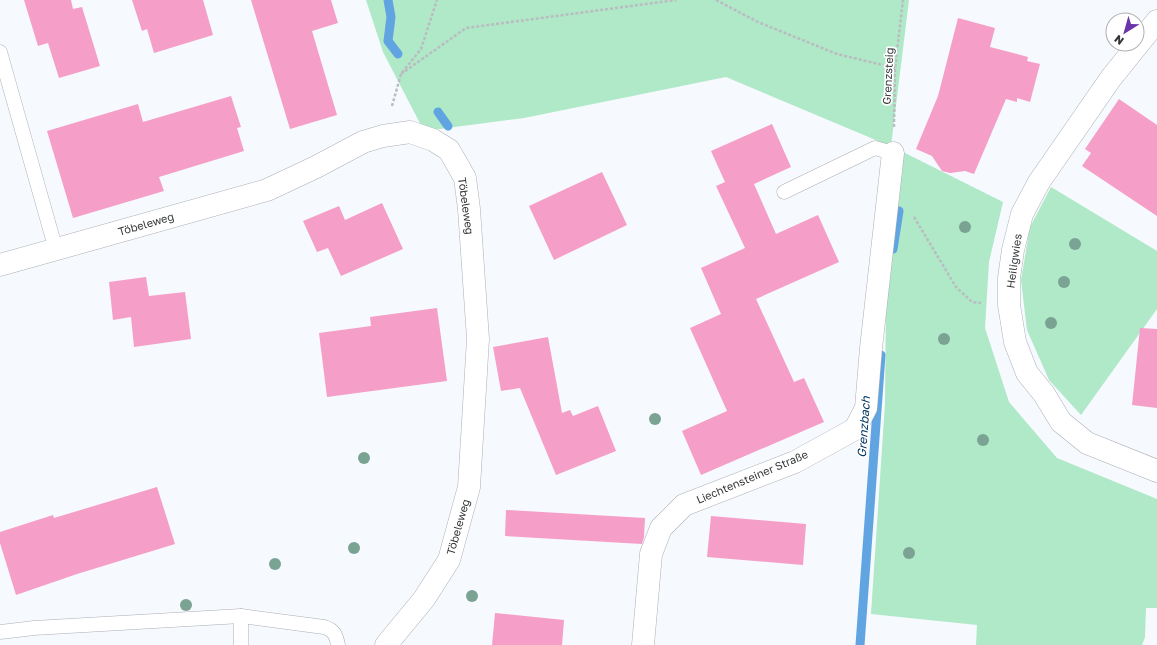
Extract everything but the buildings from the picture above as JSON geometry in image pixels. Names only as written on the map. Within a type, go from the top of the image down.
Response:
[{"type":"street","name":"Heiligwies","points":[[1157,21],[1149,29],[1111,78],[1039,182],[1022,214],[1013,250],[1009,278],[1009,305],[1015,342],[1027,373],[1044,394],[1061,422],[1087,443],[1157,471]]},
{"type":"street","name":"Töbeleweg","points":[[0,265],[267,190],[316,167],[363,142],[383,136],[410,132],[433,140],[449,150],[465,178],[469,209],[478,339],[469,487],[449,560],[424,599],[386,645]]},
{"type":"street","name":"Liechtensteiner Straße","points":[[643,645],[651,554],[661,528],[684,505],[795,462],[855,429],[866,408],[871,348],[893,153]]},
{"type":"lane","points":[[0,52],[56,250]]},
{"type":"lane","points":[[784,192],[875,148],[893,153]]},
{"type":"lane","points":[[0,632],[34,628],[241,616],[324,627],[333,631],[337,638],[338,645]]},
{"type":"lane","points":[[241,616],[241,645]]},
{"type":"path","points":[[383,136],[401,74],[421,49],[437,0]]},
{"type":"path","points":[[401,74],[466,28],[676,0]]},
{"type":"path","points":[[716,0],[758,22],[837,54],[895,68]]},
{"type":"path","name":"Grenzsteig","points":[[893,153],[895,68],[902,0]]},
{"type":"path","points":[[889,199],[905,205],[916,220],[956,287],[972,302],[985,304]]},
{"type":"green space","points":[[366,0],[909,0],[891,146],[1003,202],[989,262],[985,328],[1009,402],[1057,458],[1157,499],[1157,608],[1146,608],[1145,637],[1142,645],[976,645],[977,625],[871,614],[885,403],[890,146],[726,77],[524,118],[424,131],[383,52]]},
{"type":"green space","points":[[1051,187],[1157,251],[1157,309],[1081,415],[1049,380],[1027,330],[1021,280],[1030,227]]},
{"type":"waterway","points":[[388,0],[391,17],[388,41],[398,54]]},
{"type":"waterway","points":[[438,112],[448,126]]},
{"type":"waterway","name":"Grenzbach","points":[[893,249],[899,211]]},
{"type":"waterway","name":"Grenzbach","points":[[860,645],[881,355]]}]
